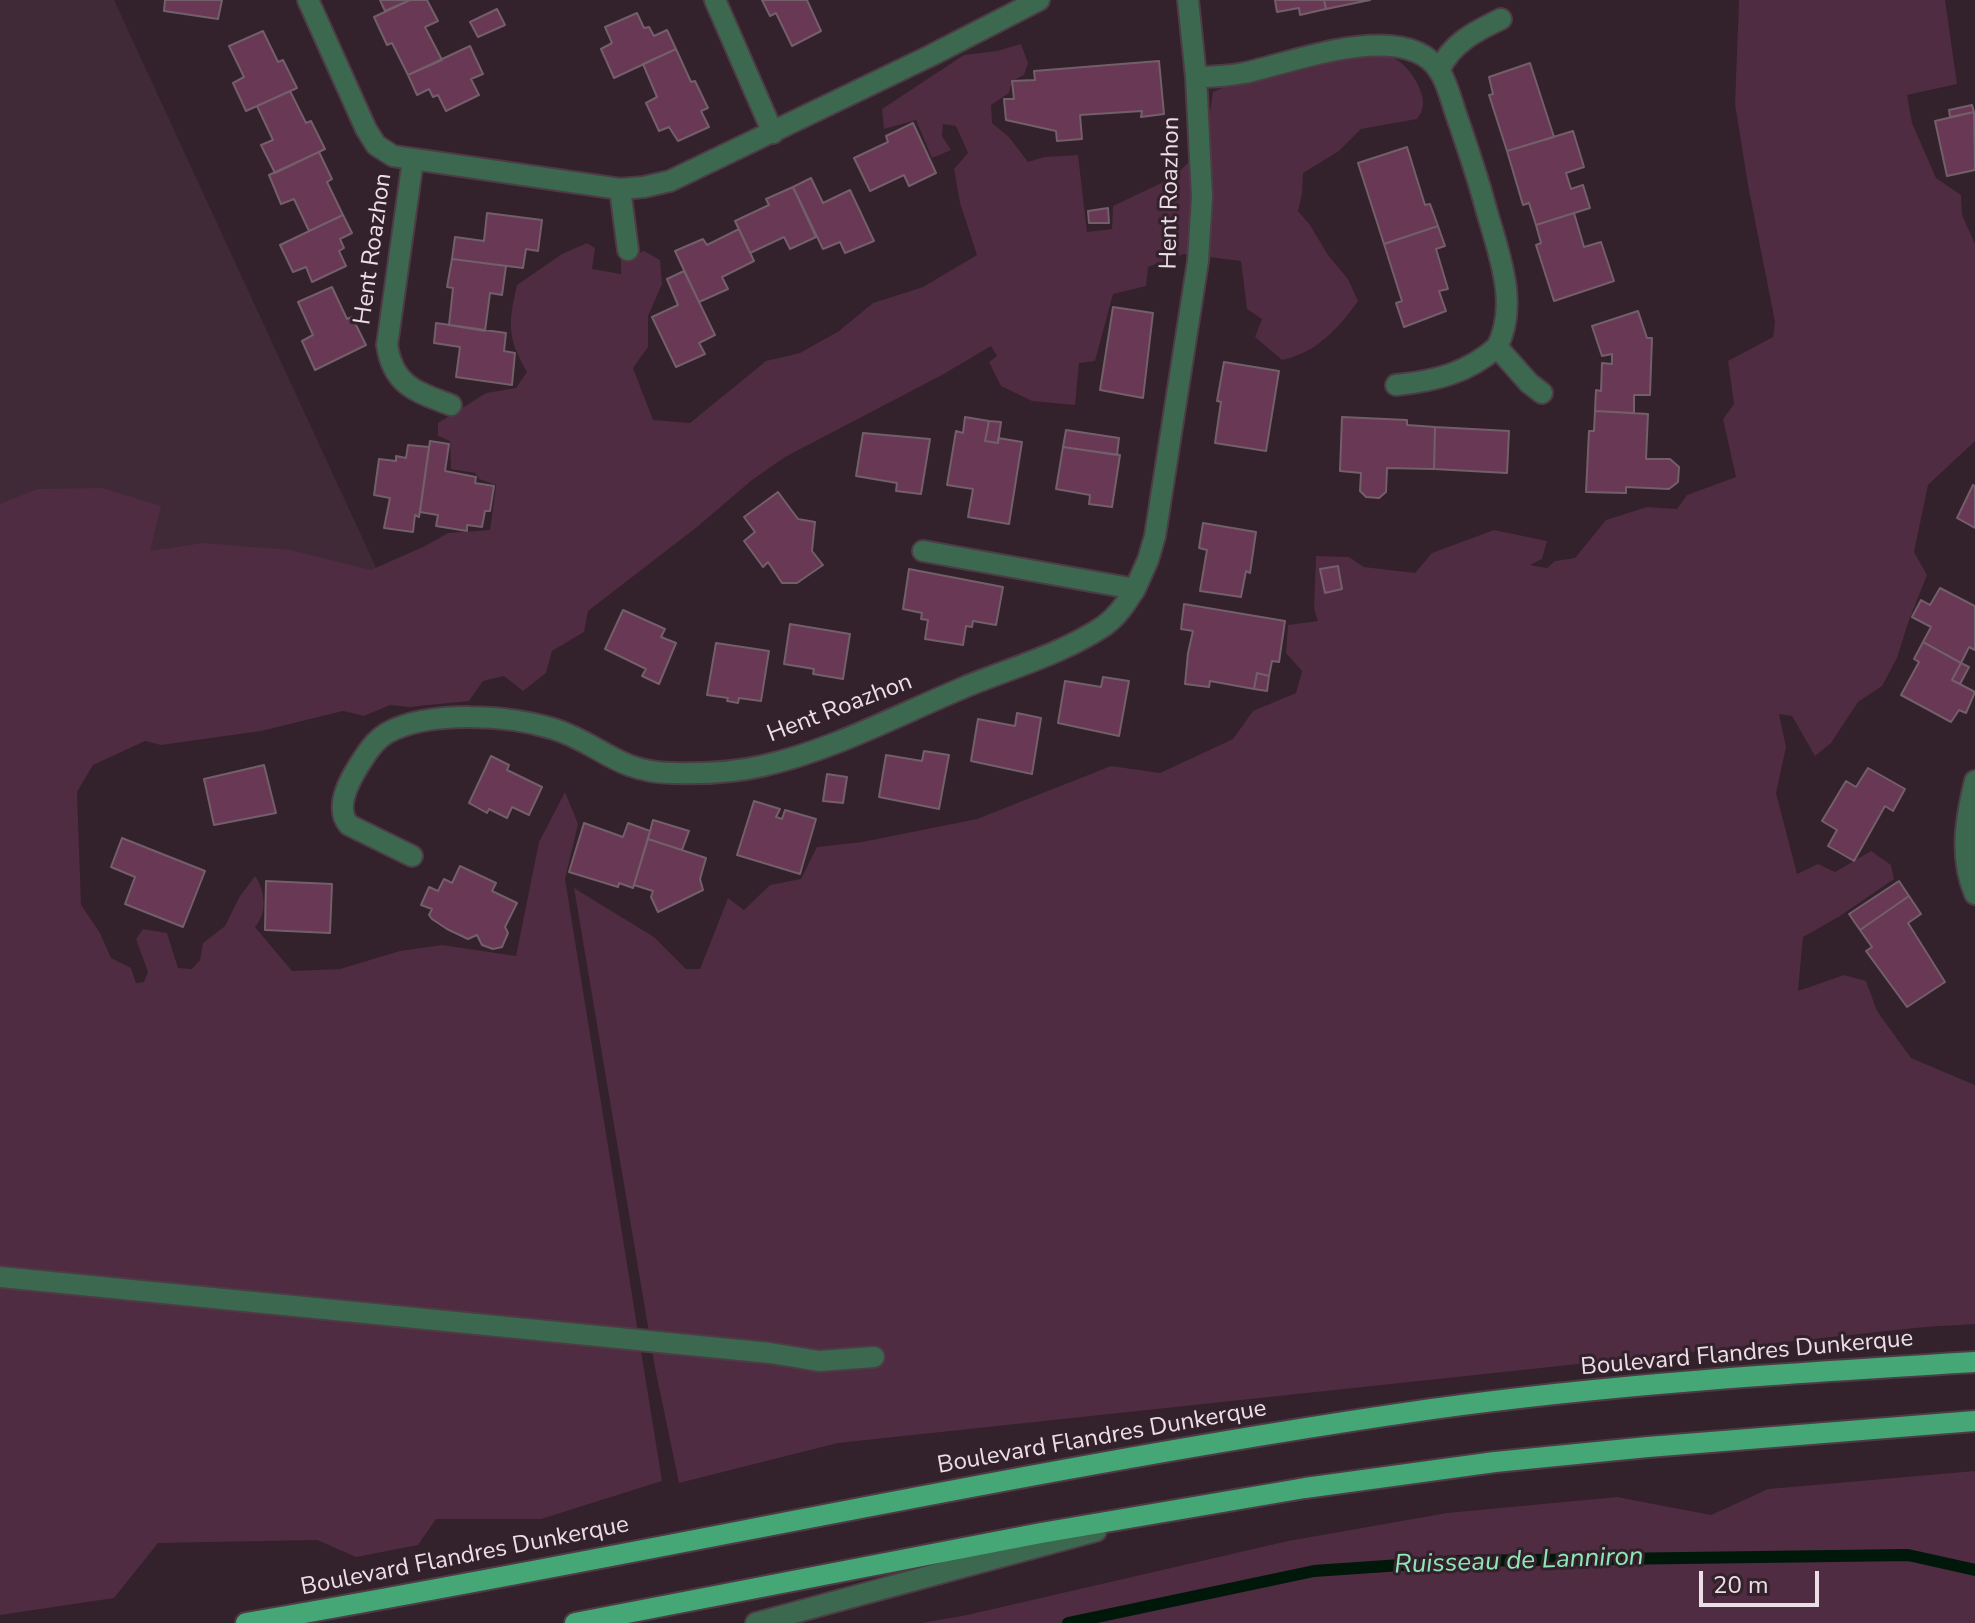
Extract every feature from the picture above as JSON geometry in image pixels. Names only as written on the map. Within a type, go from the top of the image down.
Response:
[{"type":"main road","name":"Boulevard Flandres Dunkerque","points":[[246,1623],[1291,1431],[1438,1409],[1590,1392],[1820,1371],[1975,1362]]},
{"type":"main road","points":[[575,1623],[1041,1533],[1305,1488],[1495,1462],[1801,1433],[1975,1421]]},
{"type":"street","name":"Hent Roazhon","points":[[308,0],[366,129],[376,145],[393,156],[620,189],[670,181],[1039,0]]},
{"type":"street","points":[[715,0],[773,133]]},
{"type":"street","name":"Hent Roazhon","points":[[412,856],[349,825],[343,818],[341,807],[360,763],[371,747],[385,734],[399,728],[451,718],[504,720],[554,729],[629,767],[650,773],[705,773],[761,767],[828,745],[1054,651],[1105,625],[1119,613],[1135,589],[1155,536],[1196,276],[1202,197],[1196,77],[1188,0]]},
{"type":"street","points":[[1439,71],[1445,58],[1472,33],[1501,19]]},
{"type":"street","points":[[1196,77],[1224,77],[1340,50],[1373,46],[1411,49],[1439,71],[1469,151],[1506,289],[1506,321],[1497,347],[1484,359],[1451,375],[1396,385]]},
{"type":"street","name":"Hent Roazhon","points":[[413,160],[387,345],[389,361],[405,385],[451,405]]},
{"type":"street","points":[[620,189],[628,250]]},
{"type":"street","points":[[1497,347],[1542,393]]},
{"type":"street","points":[[923,551],[1135,589]]},
{"type":"street","points":[[1975,781],[1965,833],[1966,861],[1975,894]]},
{"type":"street","points":[[0,1277],[770,1353],[819,1361],[874,1357]]},
{"type":"street","points":[[756,1623],[1163,1513]]},
{"type":"shaded area","points":[[0,0],[114,0],[403,626],[0,674]]},
{"type":"shaded area","points":[[1739,0],[1945,0],[1957,84],[1907,95],[1912,123],[1936,178],[1961,195],[1962,215],[1975,244],[1975,441],[1928,485],[1914,552],[1927,575],[1897,658],[1882,686],[1858,702],[1831,743],[1815,756],[1792,716],[1779,714],[1786,747],[1776,793],[1797,874],[1818,864],[1835,872],[1871,851],[1891,865],[1894,879],[1803,937],[1798,991],[1844,975],[1866,981],[1877,1011],[1911,1058],[1975,1085],[1975,1324],[838,1443],[679,1483],[655,1368],[574,888],[654,937],[686,969],[700,969],[728,898],[744,910],[770,885],[801,879],[817,847],[862,842],[977,819],[1111,766],[1160,773],[1233,739],[1253,711],[1296,693],[1302,671],[1286,653],[1288,625],[1318,621],[1314,609],[1316,556],[1349,557],[1364,567],[1415,573],[1432,553],[1494,530],[1547,541],[1542,559],[1530,565],[1547,568],[1555,561],[1575,558],[1606,520],[1647,507],[1677,509],[1687,495],[1736,477],[1723,419],[1734,404],[1728,361],[1773,337],[1775,322],[1735,104]]},
{"type":"shaded area","points":[[1021,44],[1028,63],[1024,75],[1012,81],[1009,93],[991,105],[992,123],[1009,137],[1028,162],[1044,157],[1078,155],[1087,232],[1112,229],[1113,206],[1174,177],[1205,145],[1213,92],[1273,73],[1354,57],[1388,56],[1402,64],[1413,76],[1422,94],[1423,106],[1417,119],[1361,129],[1339,151],[1303,173],[1298,211],[1348,279],[1358,301],[1343,321],[1306,352],[1282,360],[1255,337],[1262,319],[1247,309],[1241,261],[1184,254],[1148,267],[1146,286],[1113,294],[1095,361],[1079,363],[1075,405],[1032,401],[1001,386],[989,362],[997,356],[991,346],[785,457],[752,480],[588,611],[584,632],[552,651],[546,673],[523,691],[504,676],[483,681],[469,701],[409,707],[390,705],[364,716],[343,711],[261,731],[161,745],[145,741],[93,765],[77,792],[81,905],[100,933],[111,958],[131,968],[136,983],[144,982],[148,972],[136,939],[143,929],[167,933],[178,968],[192,969],[200,960],[203,943],[225,926],[240,896],[255,876],[264,902],[262,915],[255,927],[292,971],[340,969],[400,951],[442,945],[516,956],[539,842],[565,792],[578,824],[565,879],[662,1481],[541,1519],[436,1519],[418,1545],[356,1557],[317,1540],[158,1543],[114,1598],[0,1615],[0,504],[37,489],[102,488],[161,506],[150,551],[203,543],[291,550],[371,570],[448,533],[490,530],[496,485],[479,479],[475,473],[451,469],[450,441],[438,436],[438,423],[486,393],[516,388],[527,372],[511,330],[517,285],[562,254],[587,243],[595,248],[592,269],[621,274],[621,260],[644,251],[660,260],[662,284],[648,316],[648,347],[633,368],[653,420],[690,423],[766,361],[800,353],[839,331],[873,303],[923,287],[977,255],[960,203],[954,169],[968,153],[956,126],[943,124],[942,136],[951,150],[932,158],[916,120],[884,129],[882,109],[964,55]]},
{"type":"shaded area","points":[[1975,1471],[1975,1623],[922,1623],[1288,1541],[1447,1513],[1617,1497],[1711,1515],[1768,1489]]},
{"type":"building","points":[[165,0],[222,0],[218,19],[164,11]]},
{"type":"building","points":[[380,0],[410,0],[385,11]]},
{"type":"building","points":[[410,0],[427,0],[438,21],[425,27],[442,60],[408,75],[392,43],[387,45],[374,17]]},
{"type":"building","points":[[762,0],[807,0],[821,31],[792,46],[776,13],[770,16]]},
{"type":"building","points":[[1275,0],[1324,0],[1326,9],[1300,15],[1299,8],[1277,12]]},
{"type":"building","points":[[1324,0],[1370,0],[1326,9]]},
{"type":"building","points":[[497,9],[505,25],[478,37],[470,22]]},
{"type":"building","points":[[637,13],[644,28],[649,27],[654,36],[667,30],[676,49],[614,78],[601,49],[612,43],[605,27]]},
{"type":"building","points":[[263,31],[278,62],[283,60],[297,88],[246,111],[233,83],[244,77],[229,46]]},
{"type":"building","points":[[470,46],[483,74],[471,79],[479,95],[446,111],[438,95],[433,97],[429,89],[417,95],[408,75]]},
{"type":"building","points":[[676,49],[691,82],[695,81],[708,108],[701,111],[709,127],[678,141],[669,127],[659,131],[646,103],[657,97],[643,64]]},
{"type":"building","points":[[1159,61],[1164,114],[1141,117],[1142,111],[1080,115],[1082,139],[1057,141],[1056,131],[1006,120],[1004,99],[1014,99],[1012,81],[1035,80],[1034,71]]},
{"type":"building","points":[[1530,63],[1554,137],[1507,151],[1489,95],[1493,94],[1489,77]]},
{"type":"building","points":[[290,91],[306,123],[311,121],[325,149],[275,173],[261,145],[273,140],[257,106]]},
{"type":"building","points":[[1972,105],[1974,112],[1950,117],[1949,110]]},
{"type":"building","points":[[1974,112],[1975,170],[1947,176],[1935,121]]},
{"type":"building","points":[[913,123],[936,173],[909,186],[904,175],[870,191],[854,158],[888,142],[886,136]]},
{"type":"building","points":[[1573,131],[1584,167],[1566,173],[1571,189],[1583,185],[1590,208],[1536,225],[1529,203],[1523,205],[1507,151]]},
{"type":"building","points":[[1407,147],[1425,205],[1430,204],[1438,226],[1384,244],[1358,163]]},
{"type":"building","points":[[319,152],[332,179],[327,182],[343,215],[309,231],[294,199],[281,204],[269,175]]},
{"type":"building","points":[[811,178],[823,203],[850,190],[874,241],[845,253],[840,242],[823,249],[793,187]]},
{"type":"building","points":[[793,187],[816,237],[790,249],[784,237],[750,253],[735,221],[769,205],[766,199]]},
{"type":"building","points":[[1108,208],[1109,223],[1089,223],[1088,211]]},
{"type":"building","points":[[487,213],[542,220],[538,251],[526,249],[523,268],[452,259],[455,237],[484,241]]},
{"type":"building","points":[[1574,213],[1584,247],[1601,242],[1614,281],[1554,301],[1536,245],[1541,243],[1536,225]]},
{"type":"building","points":[[343,215],[352,233],[340,239],[344,248],[339,251],[346,266],[312,282],[306,267],[293,272],[280,245]]},
{"type":"building","points":[[1438,226],[1445,246],[1436,249],[1448,289],[1439,291],[1446,311],[1404,327],[1396,303],[1402,301],[1384,244]]},
{"type":"building","points":[[739,229],[754,261],[722,277],[728,289],[699,302],[675,251],[703,239],[707,245]]},
{"type":"building","points":[[452,259],[506,266],[502,295],[490,293],[485,331],[449,325],[453,288],[447,287]]},
{"type":"building","points":[[684,271],[715,335],[699,343],[705,354],[676,367],[652,317],[678,305],[667,279]]},
{"type":"building","points":[[332,287],[347,319],[352,317],[366,345],[315,370],[302,341],[313,335],[298,302]]},
{"type":"building","points":[[1113,307],[1153,313],[1143,398],[1100,390]]},
{"type":"building","points":[[1638,311],[1647,338],[1652,338],[1650,395],[1634,395],[1634,413],[1595,411],[1596,390],[1601,391],[1602,363],[1612,364],[1612,354],[1602,356],[1592,326]]},
{"type":"building","points":[[436,323],[506,333],[504,351],[515,353],[512,385],[456,377],[460,347],[434,343]]},
{"type":"building","points":[[1224,362],[1279,371],[1266,451],[1215,443],[1221,402],[1217,401]]},
{"type":"building","points":[[1595,411],[1648,414],[1646,459],[1670,459],[1679,467],[1678,482],[1669,489],[1626,487],[1626,493],[1586,492],[1589,431],[1594,431]]},
{"type":"building","points":[[965,417],[989,421],[985,441],[998,443],[998,438],[1022,442],[1009,524],[968,517],[973,489],[947,485],[956,431],[963,433]]},
{"type":"building","points":[[1342,417],[1407,420],[1407,425],[1435,427],[1434,469],[1387,468],[1386,492],[1379,498],[1366,497],[1360,491],[1361,473],[1340,471]]},
{"type":"building","points":[[989,421],[1001,422],[998,443],[985,441]]},
{"type":"building","points":[[1435,427],[1509,431],[1507,473],[1434,469]]},
{"type":"building","points":[[1066,430],[1119,438],[1117,455],[1063,447]]},
{"type":"building","points":[[863,433],[930,439],[921,494],[896,491],[897,483],[856,476]]},
{"type":"building","points":[[430,441],[449,444],[445,471],[476,477],[475,483],[494,486],[490,511],[485,511],[482,527],[467,525],[467,531],[436,526],[438,515],[420,512]]},
{"type":"building","points":[[408,445],[429,447],[419,517],[415,515],[413,532],[384,528],[390,498],[374,495],[379,459],[396,461],[396,456],[406,458]]},
{"type":"building","points":[[1063,447],[1120,455],[1112,507],[1089,504],[1090,495],[1056,489]]},
{"type":"building","points":[[1975,486],[1975,528],[1957,518]]},
{"type":"building","points":[[778,492],[798,519],[815,522],[812,551],[823,565],[797,583],[782,583],[768,562],[763,567],[744,541],[755,532],[744,517]]},
{"type":"building","points":[[1203,523],[1256,532],[1250,573],[1246,571],[1241,597],[1200,591],[1207,550],[1199,548]]},
{"type":"building","points":[[1338,566],[1342,589],[1325,593],[1320,569]]},
{"type":"building","points":[[909,569],[1003,587],[996,625],[973,621],[972,627],[966,626],[963,645],[925,639],[928,620],[921,619],[922,613],[903,609]]},
{"type":"building","points":[[1940,588],[1975,606],[1975,650],[1969,647],[1961,663],[1923,642],[1931,627],[1912,617],[1921,600],[1930,605]]},
{"type":"building","points":[[1184,604],[1285,621],[1279,662],[1272,661],[1269,676],[1257,673],[1254,689],[1210,681],[1209,687],[1185,684],[1193,631],[1181,629]]},
{"type":"building","points":[[623,610],[665,629],[661,637],[676,643],[659,684],[642,676],[646,669],[605,649]]},
{"type":"building","points":[[790,624],[850,634],[843,679],[813,674],[814,669],[784,664]]},
{"type":"building","points":[[1923,642],[1961,663],[1952,680],[1975,692],[1966,713],[1959,710],[1951,722],[1901,695],[1919,662],[1914,659]]},
{"type":"building","points":[[716,643],[769,651],[761,701],[739,698],[738,703],[707,695]]},
{"type":"building","points":[[1961,663],[1969,667],[1960,684],[1952,680]]},
{"type":"building","points":[[1257,673],[1269,676],[1267,691],[1254,689]]},
{"type":"building","points":[[1103,677],[1129,681],[1119,736],[1058,723],[1065,681],[1101,687]]},
{"type":"building","points":[[1017,713],[1041,718],[1032,774],[971,761],[978,719],[1015,726]]},
{"type":"building","points":[[924,751],[949,755],[939,809],[879,797],[886,755],[922,761]]},
{"type":"building","points":[[491,756],[509,765],[507,770],[542,787],[529,815],[512,807],[507,818],[489,809],[487,813],[469,803]]},
{"type":"building","points":[[264,765],[276,813],[214,825],[204,779]]},
{"type":"building","points":[[1868,768],[1905,789],[1893,811],[1885,806],[1854,861],[1828,846],[1837,830],[1822,821],[1846,781],[1856,787]]},
{"type":"building","points":[[827,774],[847,777],[843,803],[823,801]]},
{"type":"building","points":[[754,801],[780,809],[776,817],[782,819],[785,810],[816,819],[800,874],[737,855]]},
{"type":"building","points":[[653,820],[689,831],[682,850],[648,839]]},
{"type":"building","points":[[584,823],[623,837],[628,823],[650,831],[633,888],[619,883],[618,887],[569,872]]},
{"type":"building","points":[[122,838],[205,871],[183,927],[125,904],[135,877],[111,867]]},
{"type":"building","points":[[648,839],[706,858],[700,879],[703,890],[658,912],[651,897],[653,891],[634,885]]},
{"type":"building","points":[[460,866],[496,883],[492,891],[517,903],[505,927],[508,933],[502,947],[493,949],[482,945],[477,935],[468,939],[447,929],[429,915],[432,909],[421,905],[429,887],[438,891],[444,879],[452,883]]},
{"type":"building","points":[[266,881],[332,884],[330,933],[265,930]]},
{"type":"building","points":[[1899,881],[1909,896],[1860,930],[1849,914]]},
{"type":"building","points":[[1909,896],[1921,914],[1908,923],[1945,982],[1907,1007],[1866,951],[1872,947],[1860,930]]},
{"type":"waterway","name":"Ruisseau de Lanniron","points":[[1068,1623],[1314,1571],[1459,1561],[1908,1555],[1975,1570]]}]
